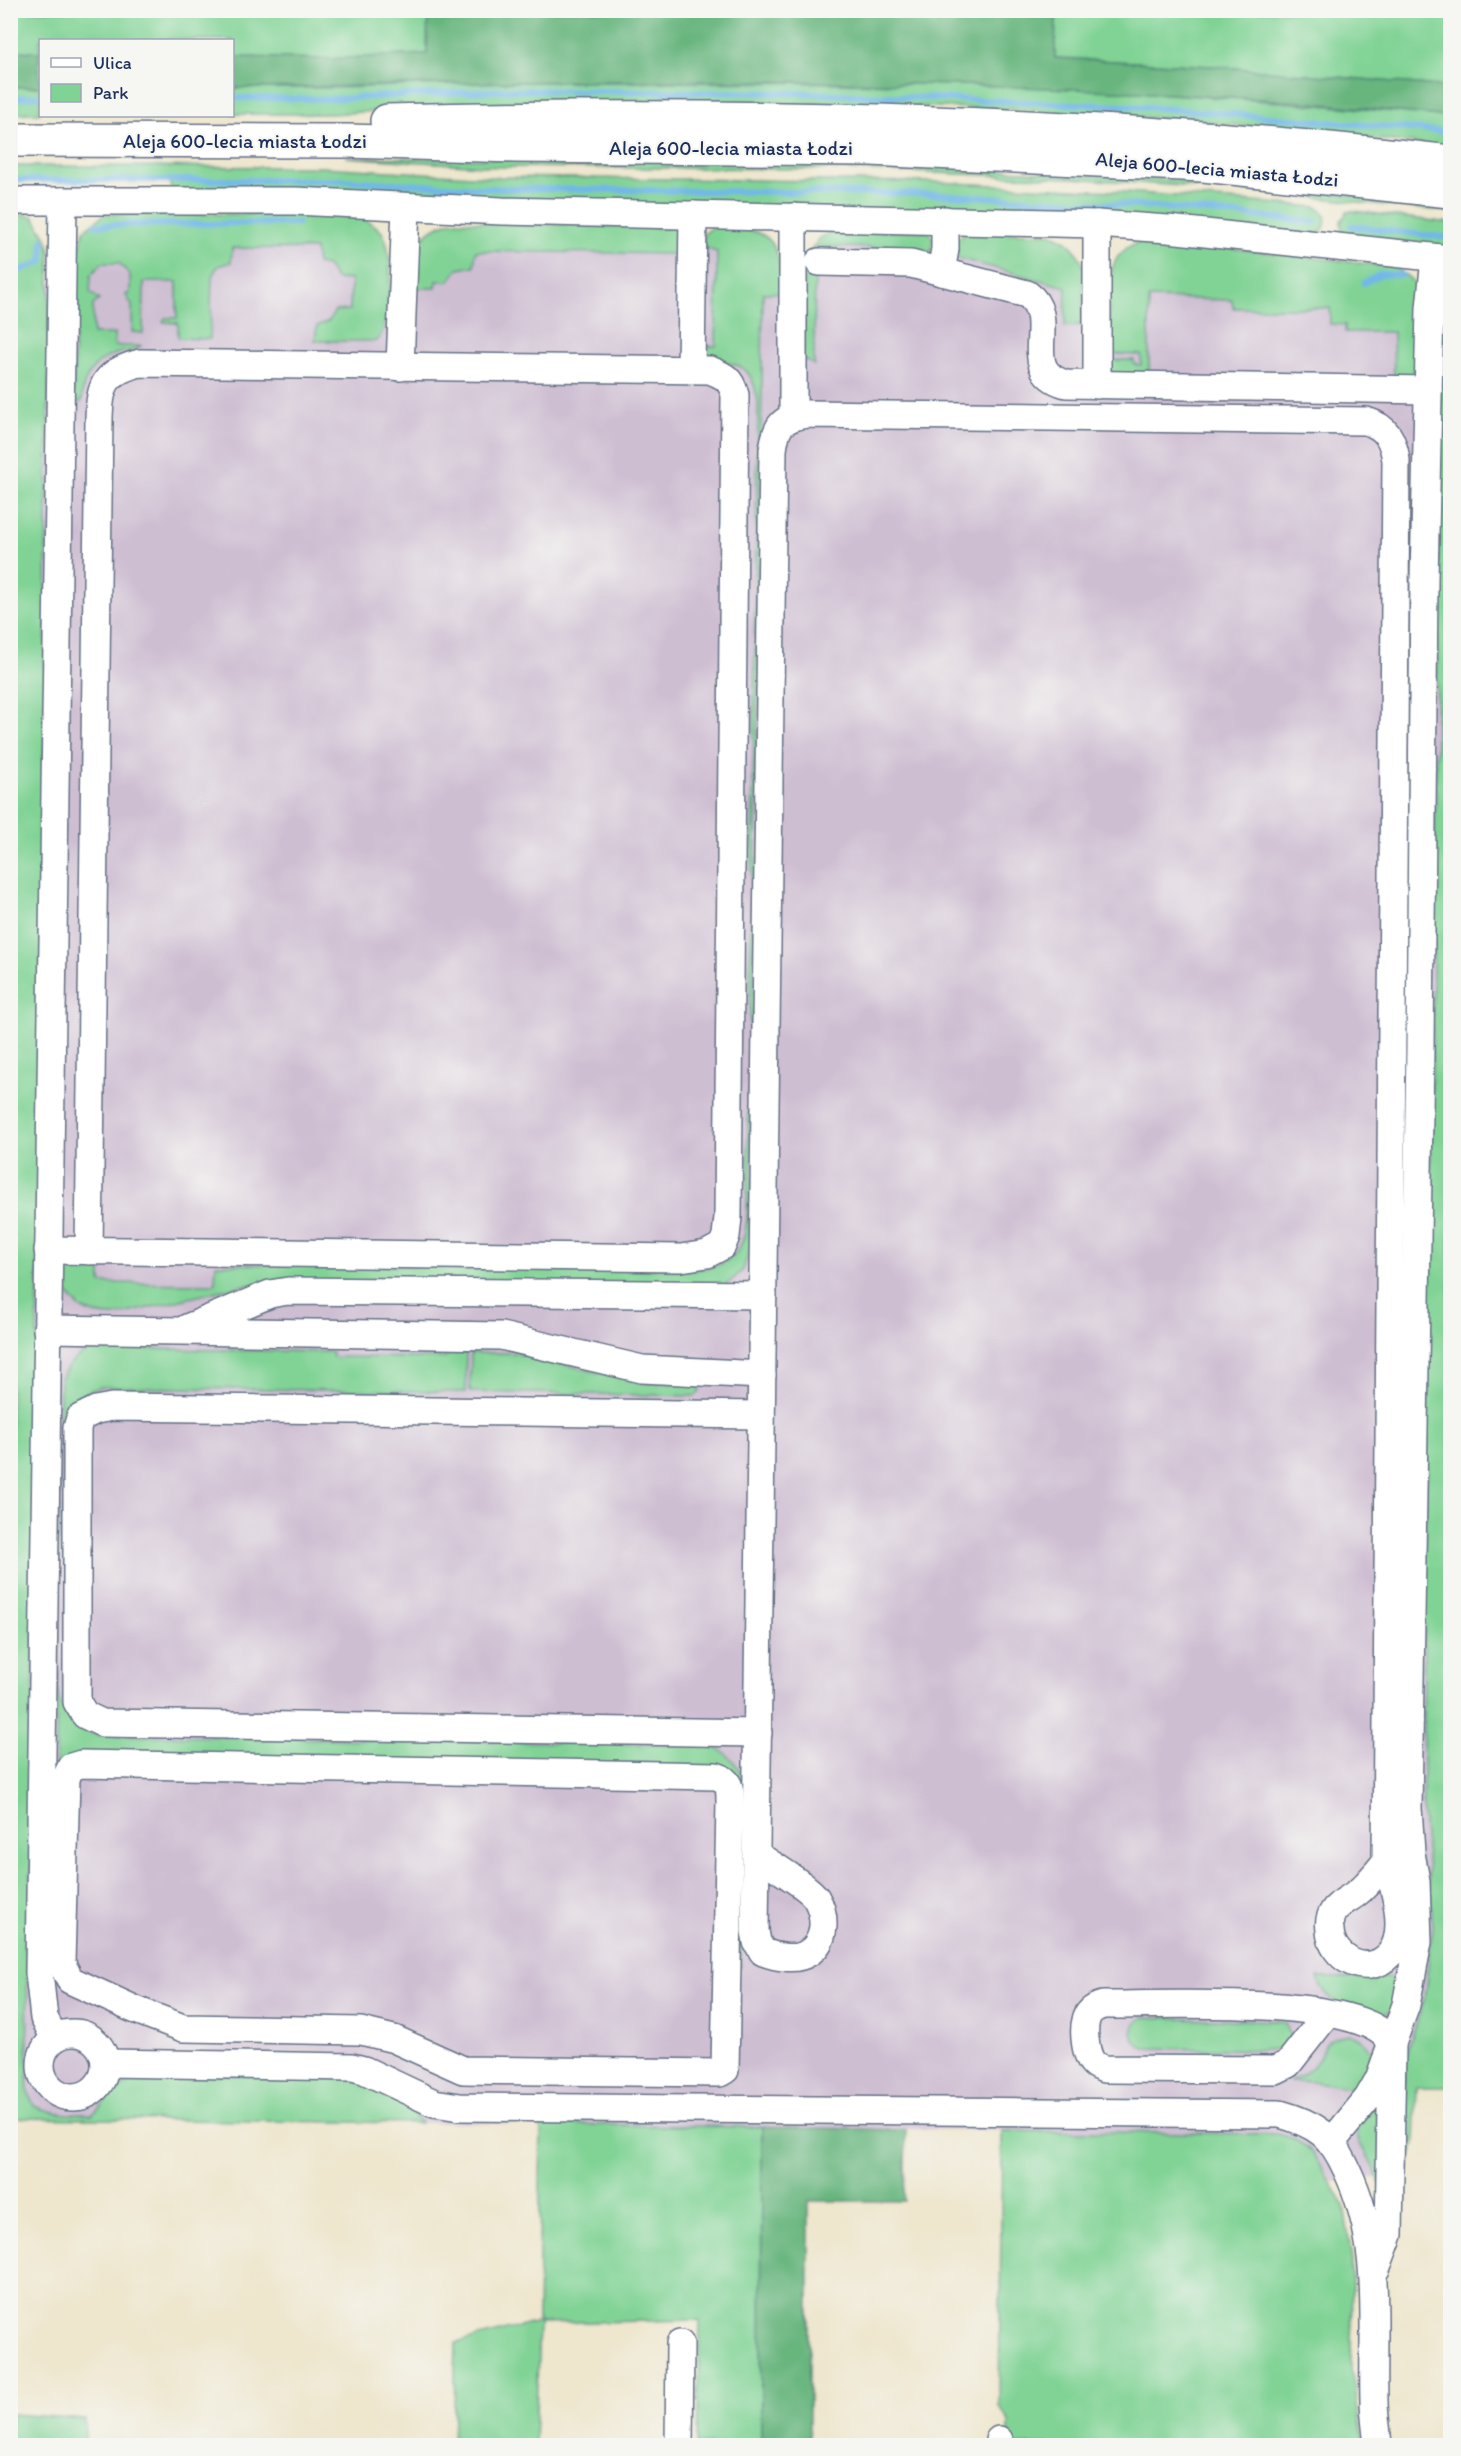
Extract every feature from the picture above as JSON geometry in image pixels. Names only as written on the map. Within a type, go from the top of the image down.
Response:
[{"type":"main road","name":"Aleja 600-lecia miasta Łodzi","points":[[10,122],[348,122],[532,118],[845,119],[1133,131],[1450,162]]},
{"type":"main road","name":"Aleja 600-lecia miasta Łodzi","points":[[10,140],[348,141],[515,147],[871,149],[1203,165],[1450,191]]},
{"type":"street","points":[[10,201],[295,201],[502,211],[1097,224],[1168,229],[1443,258],[1430,309],[1428,390],[1408,1808],[1411,1853],[1416,1881],[1418,1942],[1406,2005],[1379,2079],[1368,2098],[1331,2143]]},
{"type":"street","points":[[55,2037],[44,2018],[39,1973],[63,201]]},
{"type":"street","points":[[400,367],[406,207]]},
{"type":"street","points":[[691,370],[693,215]]},
{"type":"street","points":[[793,217],[793,416]]},
{"type":"street","points":[[940,272],[945,249],[945,220]]},
{"type":"street","points":[[1097,224],[1097,385]]},
{"type":"street","points":[[819,262],[911,264],[1027,294],[1035,299],[1041,308],[1041,358],[1048,377],[1066,384],[1428,390]]},
{"type":"street","points":[[48,1250],[89,1251],[681,1258],[707,1254],[722,1246],[726,1236],[728,1217],[735,395],[732,382],[726,376],[710,370],[140,363],[121,368],[109,376],[100,392],[99,418],[89,1251]]},
{"type":"street","points":[[756,1854],[774,434],[782,422],[793,416],[807,414],[1366,421],[1374,423],[1386,432],[1393,442],[1396,460],[1386,1862]]},
{"type":"street","points":[[60,418],[99,418]]},
{"type":"street","points":[[178,1332],[270,1294],[288,1291],[763,1295]]},
{"type":"street","points":[[47,1329],[501,1336],[642,1369],[762,1375]]},
{"type":"street","points":[[758,1733],[102,1723],[85,1715],[76,1702],[77,1428],[80,1418],[96,1410],[112,1407],[761,1415]]},
{"type":"street","points":[[81,1764],[717,1776],[727,1781],[730,1801],[725,2070],[720,2073],[463,2070],[394,2040],[361,2031],[224,2030],[183,2028],[136,2010],[70,1980],[64,1971],[61,1962],[66,1778],[71,1767],[81,1764]]},
{"type":"street","points":[[1328,2013],[1288,2064],[1276,2070],[1104,2069],[1095,2065],[1088,2055],[1086,2019],[1094,2008],[1103,2004],[1282,2007],[1328,2013],[1375,2027],[1386,2036],[1392,2046],[1389,2235],[1374,2276]]},
{"type":"street","points":[[224,2030],[224,2064]]},
{"type":"street","points":[[64,2033],[85,2035],[100,2048],[105,2063],[102,2078],[96,2088],[87,2094],[65,2097],[46,2085],[41,2075],[42,2053],[55,2037],[64,2033]]},
{"type":"street","points":[[378,2077],[394,2040]]},
{"type":"street","points":[[105,2063],[352,2067],[444,2106],[1280,2114],[1297,2118],[1323,2133],[1331,2143],[1359,2197],[1369,2235],[1374,2276],[1374,2403],[1378,2445]]},
{"type":"street","points":[[679,2445],[680,2344]]},
{"type":"shaded area","points":[[330,217],[388,287],[388,296],[412,296],[413,286],[434,248],[704,239],[763,292],[805,293],[812,249],[820,241],[834,235],[1081,279],[1080,325],[1112,326],[1111,285],[1450,311],[1450,2087],[1417,2087],[1415,2140],[1406,2175],[1332,2182],[1313,2153],[1295,2139],[1277,2134],[15,2117],[36,283],[84,284],[87,235]]},
{"type":"green space","points":[[1056,10],[1055,58],[1212,66],[1450,87],[1450,117],[1307,103],[1189,95],[897,83],[605,81],[234,88],[234,57],[326,59],[427,54],[428,11]]},
{"type":"green space","points":[[11,11],[428,11],[427,54],[326,59],[234,57],[234,39],[39,39],[39,52],[11,51]]},
{"type":"green space","points":[[1056,11],[1450,11],[1450,87],[1212,66],[1055,58]]},
{"type":"green space","points":[[11,51],[39,52],[39,87],[11,87]]},
{"type":"green space","points":[[507,82],[968,85],[1086,89],[1294,103],[1450,117],[1450,147],[1185,120],[1006,109],[838,104],[490,104],[331,114],[234,114],[234,88],[337,88]]},
{"type":"green space","points":[[10,87],[39,87],[39,113],[11,113]]},
{"type":"green space","points":[[345,157],[883,163],[1229,183],[1450,205],[1450,212],[1265,192],[1071,178],[825,169],[498,167]]},
{"type":"green space","points":[[11,166],[323,167],[489,177],[934,182],[1113,191],[1316,207],[1322,211],[1326,220],[1323,230],[1315,234],[171,191],[170,178],[11,178]]},
{"type":"green space","points":[[11,212],[34,217],[48,241],[50,252],[30,1948],[22,1948],[27,1949],[28,2091],[34,2106],[41,2109],[62,2113],[92,2114],[115,2092],[132,2081],[163,2074],[344,2077],[387,2093],[421,2123],[11,2118]]},
{"type":"green space","points":[[1347,212],[1450,223],[1450,249],[1348,237],[1342,232],[1341,221]]},
{"type":"green space","points":[[105,214],[348,214],[366,220],[381,231],[389,254],[389,303],[382,332],[377,341],[315,341],[317,326],[329,321],[335,311],[350,310],[351,280],[336,279],[327,266],[317,264],[315,249],[232,248],[231,262],[218,266],[212,276],[210,339],[178,338],[178,323],[163,322],[165,318],[177,318],[177,282],[144,282],[143,333],[132,332],[132,306],[126,295],[130,292],[130,275],[119,263],[102,263],[91,275],[90,292],[99,300],[93,305],[93,334],[114,334],[115,346],[141,346],[113,355],[96,366],[85,382],[81,402],[75,403],[73,402],[77,260],[84,230]]},
{"type":"green space","points":[[453,221],[678,228],[681,233],[679,247],[675,249],[674,254],[476,251],[474,266],[458,269],[449,281],[437,281],[436,288],[412,288],[413,264],[419,245],[431,230]]},
{"type":"green space","points":[[714,226],[748,230],[768,239],[778,258],[781,293],[763,293],[751,1246],[743,1270],[725,1286],[243,1285],[115,1316],[98,1315],[82,1309],[65,1288],[62,1275],[66,1263],[101,1264],[101,1283],[215,1284],[216,1264],[694,1269],[707,1268],[726,1261],[739,1249],[746,1229],[747,1217],[758,402],[751,378],[741,367],[703,358],[702,346],[716,346],[717,252],[706,248],[703,244],[704,234]]},
{"type":"green space","points":[[927,231],[933,237],[932,252],[904,248],[815,247],[814,365],[803,359],[805,258],[820,238],[831,232]]},
{"type":"green space","points":[[965,232],[1051,233],[1067,241],[1076,251],[1084,267],[1082,324],[1065,326],[1066,287],[957,258],[956,241]]},
{"type":"green space","points":[[1147,239],[1396,267],[1415,283],[1420,296],[1416,372],[1401,379],[1394,379],[1393,332],[1345,332],[1345,325],[1330,324],[1330,308],[1233,308],[1232,300],[1149,298],[1149,376],[1111,374],[1109,360],[1134,360],[1134,364],[1141,365],[1141,355],[1109,354],[1110,283],[1111,273],[1118,256],[1125,249]]},
{"type":"green space","points":[[1450,284],[1450,2087],[1417,2087],[1415,2140],[1406,2175],[1403,2118],[1406,2056],[1424,2000],[1433,1926],[1423,1814],[1423,1739],[1442,304]]},
{"type":"green space","points":[[102,1348],[332,1352],[333,1357],[445,1358],[446,1353],[466,1353],[466,1392],[101,1387],[79,1397],[69,1408],[61,1431],[58,1691],[65,1714],[75,1725],[97,1735],[711,1745],[732,1760],[743,1784],[741,1968],[739,1962],[740,1787],[76,1759],[54,1942],[60,1381],[76,1358],[88,1351]]},
{"type":"green space","points":[[471,1353],[516,1353],[643,1383],[696,1384],[699,1385],[700,1392],[695,1396],[470,1392]]},
{"type":"green space","points":[[1318,1978],[1397,1978],[1401,1984],[1399,2000],[1387,2013],[1367,2014],[1346,2008],[1336,2002],[1322,1987]]},
{"type":"green space","points":[[1143,2017],[1280,2021],[1285,2023],[1290,2035],[1282,2048],[1273,2050],[1145,2048],[1136,2042],[1132,2034],[1135,2025]]},
{"type":"green space","points":[[1351,2034],[1365,2043],[1374,2063],[1372,2071],[1359,2089],[1317,2082],[1289,2081],[1310,2069],[1332,2039]]},
{"type":"green space","points":[[1384,2088],[1382,2189],[1373,2165],[1360,2144],[1357,2129]]},
{"type":"green space","points":[[541,2124],[762,2127],[761,2445],[697,2445],[700,2320],[539,2323],[535,2445],[453,2446],[456,2343],[538,2322]]},
{"type":"green space","points":[[762,2127],[906,2130],[904,2201],[809,2201],[809,2445],[761,2445]]},
{"type":"green space","points":[[1002,2131],[1277,2134],[1295,2139],[1313,2153],[1344,2205],[1352,2261],[1351,2368],[1364,2445],[1009,2445],[1009,2421],[999,2406]]},
{"type":"green space","points":[[11,2414],[85,2419],[85,2445],[11,2445]]},
{"type":"waterway","points":[[234,98],[330,99],[504,90],[809,93],[1148,107],[1450,132]]},
{"type":"waterway","points":[[10,98],[39,96]]},
{"type":"waterway","points":[[10,180],[343,180],[480,188],[931,194],[1145,206],[1315,222]]},
{"type":"waterway","points":[[95,225],[298,223]]},
{"type":"waterway","points":[[1351,226],[1450,238]]},
{"type":"waterway","points":[[10,274],[42,262],[43,240]]},
{"type":"waterway","points":[[1364,283],[1381,274],[1402,275]]}]
